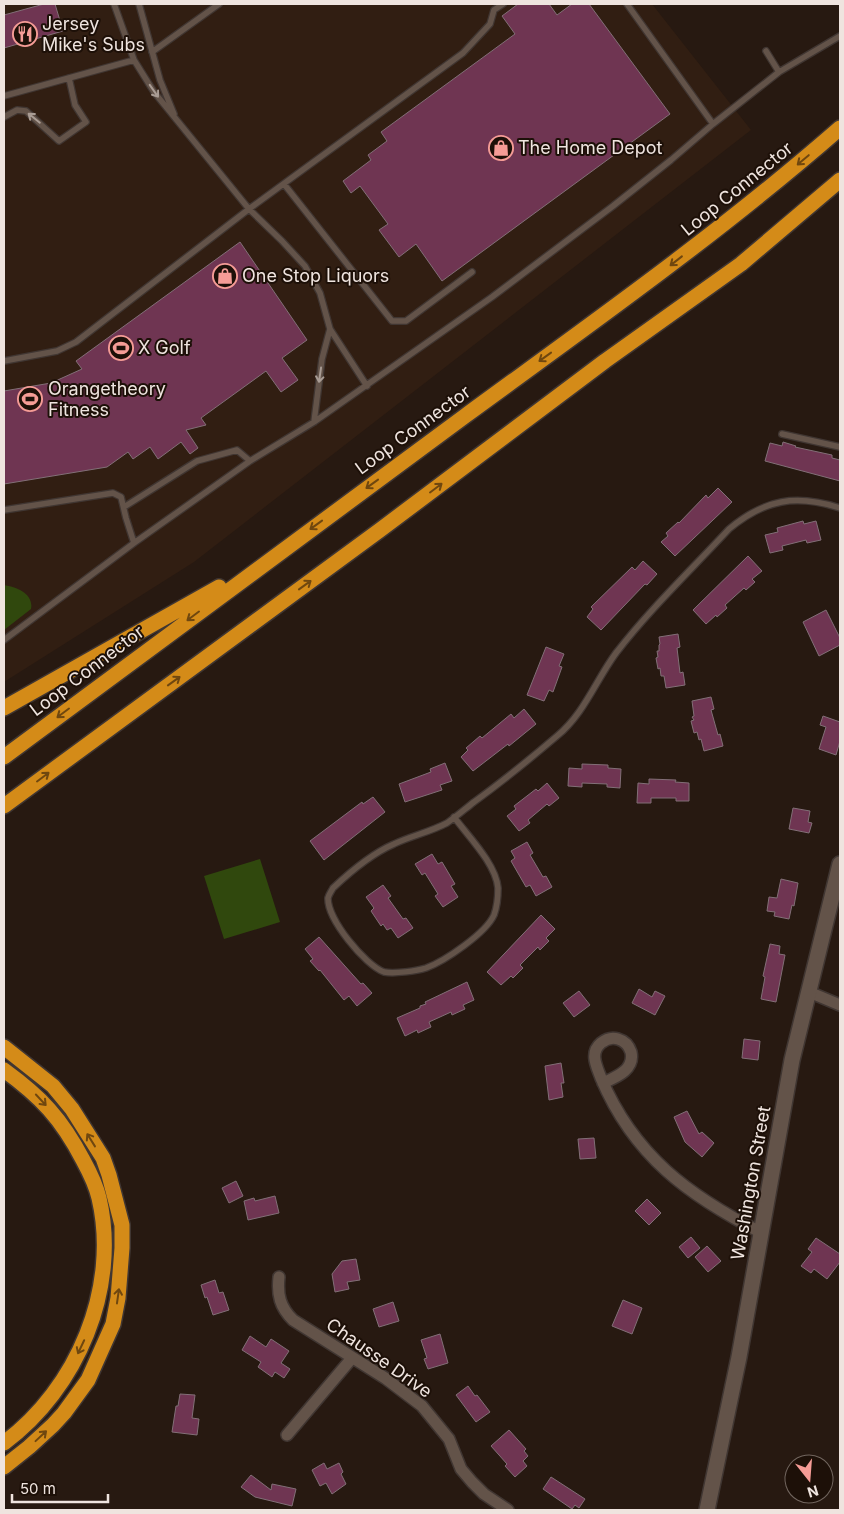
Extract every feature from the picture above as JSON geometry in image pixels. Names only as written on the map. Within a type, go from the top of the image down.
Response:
[{"type":"highway","name":"Loop Connector","points":[[4,757],[664,270],[754,201],[840,128]]},
{"type":"highway","points":[[4,806],[380,530],[605,361],[740,264],[840,180]]},
{"type":"highway","points":[[4,708],[274,556]]},
{"type":"highway","points":[[4,1047],[53,1086],[72,1109],[102,1158],[109,1175],[122,1225],[122,1248],[118,1298],[112,1324],[88,1380],[53,1425],[4,1467]]},
{"type":"highway","points":[[4,1070],[33,1092],[55,1115],[71,1137],[83,1160],[99,1196],[104,1268],[102,1282],[86,1336],[69,1370],[48,1399],[20,1430],[4,1443]]},
{"type":"street","name":"Washington Street","points":[[707,1510],[739,1357],[792,1060],[840,864]]},
{"type":"street","points":[[809,992],[840,1005]]},
{"type":"street","points":[[603,1083],[628,1129],[652,1158],[679,1183],[709,1204],[762,1233]]},
{"type":"street","name":"Chausse Drive","points":[[279,1277],[278,1290],[280,1302],[285,1312],[293,1320],[398,1387],[422,1406],[448,1439],[461,1469],[484,1494],[508,1510]]},
{"type":"street","points":[[286,1435],[352,1358]]},
{"type":"lane","points":[[114,4],[134,60],[154,92],[249,209],[305,266],[320,293],[330,329],[366,386]]},
{"type":"lane","points":[[139,4],[160,80],[177,120]]},
{"type":"lane","points":[[152,52],[219,4]]},
{"type":"lane","points":[[4,361],[56,351],[76,342],[249,209],[463,53],[490,24],[494,10],[503,4]]},
{"type":"lane","points":[[627,4],[713,124]]},
{"type":"lane","points":[[4,640],[134,543],[250,461],[314,422],[492,297],[598,218],[779,72],[840,36]]},
{"type":"lane","points":[[766,51],[779,72]]},
{"type":"lane","points":[[4,96],[134,60]]},
{"type":"lane","points":[[4,117],[17,110],[26,111],[59,141],[86,122],[75,105],[69,78]]},
{"type":"lane","points":[[284,184],[392,321],[406,321],[472,272]]},
{"type":"lane","points":[[314,422],[322,359],[330,329]]},
{"type":"lane","points":[[782,434],[840,448]]},
{"type":"lane","points":[[124,507],[198,461],[237,450],[250,461]]},
{"type":"lane","points":[[4,510],[114,493],[122,497],[134,543]]},
{"type":"lane","points":[[454,817],[485,858],[493,872],[498,887],[494,914],[485,928],[474,939],[427,968],[401,972],[385,972],[372,964],[361,953],[334,920],[329,908],[329,894],[341,881],[377,852],[434,829],[454,817],[559,735],[572,721],[600,680],[606,667],[635,629],[738,521],[764,507],[791,500],[819,502],[840,508]]},
{"type":"shaded area","points":[[4,4],[652,4],[751,130],[194,562],[4,682]]},
{"type":"green space","points":[[4,585],[24,592],[30,599],[31,609],[4,630]]},
{"type":"green space","points":[[260,859],[280,922],[224,939],[204,876]]},
{"type":"building","points":[[44,4],[55,4],[63,31],[4,48],[4,15]]},
{"type":"building","name":"The Home Depot","points":[[518,4],[549,4],[557,15],[572,4],[589,4],[670,114],[442,281],[416,244],[399,257],[379,230],[388,224],[360,186],[351,193],[343,181],[371,160],[368,155],[387,141],[381,132],[515,34],[502,16]]},
{"type":"building","points":[[240,242],[307,340],[282,358],[298,380],[281,392],[266,371],[201,418],[206,425],[186,430],[198,448],[190,454],[181,442],[158,459],[150,447],[133,459],[128,452],[107,467],[4,484],[4,391],[51,383],[82,369],[76,361]]},
{"type":"building","points":[[783,442],[795,447],[832,455],[832,458],[840,460],[840,481],[765,461],[770,443],[782,446]]},
{"type":"building","points":[[718,488],[732,502],[675,556],[661,542],[668,536],[666,533],[679,523],[706,495],[708,498]]},
{"type":"building","points":[[803,521],[804,524],[816,521],[821,540],[807,543],[806,540],[782,546],[783,550],[770,553],[765,535],[778,532],[777,528]]},
{"type":"building","points":[[748,556],[762,571],[752,579],[755,582],[746,590],[744,588],[725,605],[727,608],[706,624],[693,610]]},
{"type":"building","points":[[643,561],[657,574],[601,630],[587,617],[593,609],[591,607],[632,567],[635,570]]},
{"type":"building","points":[[826,610],[840,638],[840,645],[819,656],[803,622]]},
{"type":"building","points":[[678,634],[680,647],[677,648],[680,673],[683,672],[685,685],[666,688],[664,676],[661,676],[656,658],[658,657],[657,651],[659,651],[660,644],[659,637]]},
{"type":"building","points":[[546,647],[564,654],[559,666],[562,667],[553,692],[549,690],[544,701],[527,695]]},
{"type":"building","points":[[711,697],[714,709],[711,710],[723,746],[704,751],[701,739],[699,740],[697,732],[694,733],[691,721],[694,720],[692,717],[694,716],[692,701]]},
{"type":"building","points":[[524,709],[536,724],[473,771],[461,757],[468,750],[466,748],[480,736],[482,738],[511,714],[514,718]]},
{"type":"building","points":[[823,716],[840,722],[840,741],[836,755],[819,749],[826,727],[820,725]]},
{"type":"building","points":[[445,763],[452,781],[440,785],[442,790],[405,802],[399,784],[431,772],[430,769]]},
{"type":"building","points":[[582,764],[608,765],[608,768],[621,769],[620,788],[607,787],[607,784],[582,783],[582,787],[568,786],[569,768],[582,769]]},
{"type":"building","points":[[649,779],[676,780],[675,782],[689,783],[689,801],[676,801],[676,798],[651,798],[651,803],[637,803],[638,783],[649,784]]},
{"type":"building","points":[[547,783],[559,798],[549,806],[547,804],[528,820],[530,823],[519,831],[507,816],[516,809],[514,806]]},
{"type":"building","points":[[373,797],[385,812],[324,860],[310,841],[362,802],[363,804]]},
{"type":"building","points":[[793,808],[810,811],[808,822],[812,823],[809,833],[789,829]]},
{"type":"building","points":[[527,842],[533,853],[530,855],[543,877],[546,876],[552,887],[536,896],[530,885],[526,887],[511,861],[515,858],[511,851]]},
{"type":"building","points":[[432,854],[438,864],[442,862],[455,884],[451,886],[458,897],[443,907],[435,896],[438,894],[425,873],[422,875],[415,864]]},
{"type":"building","points":[[781,879],[798,883],[794,906],[792,905],[789,919],[774,916],[775,912],[767,911],[769,897],[777,898]]},
{"type":"building","points":[[383,885],[391,896],[388,898],[403,919],[406,918],[413,928],[398,938],[391,928],[387,930],[383,924],[381,926],[371,911],[374,908],[366,897]]},
{"type":"building","points":[[541,915],[555,929],[546,938],[549,941],[540,950],[538,947],[520,965],[523,968],[513,978],[511,976],[501,985],[487,972]]},
{"type":"building","points":[[319,937],[361,984],[363,983],[372,993],[357,1006],[349,996],[344,1000],[320,970],[310,961],[313,959],[305,949]]},
{"type":"building","points":[[770,944],[780,946],[779,954],[785,955],[776,1002],[761,999],[765,977],[763,976]]},
{"type":"building","points":[[467,982],[474,1000],[463,1005],[465,1009],[452,1015],[451,1012],[429,1022],[431,1027],[418,1033],[417,1030],[405,1036],[397,1018],[420,1008],[420,1006],[426,1004],[425,1002]]},
{"type":"building","points":[[639,989],[652,997],[655,991],[665,996],[655,1015],[632,1003]]},
{"type":"building","points":[[579,991],[590,1005],[574,1017],[563,1003]]},
{"type":"building","points":[[744,1039],[760,1041],[758,1060],[742,1058]]},
{"type":"building","points":[[561,1063],[564,1083],[561,1083],[563,1097],[549,1100],[545,1066]]},
{"type":"building","points":[[687,1111],[699,1134],[702,1132],[714,1143],[702,1157],[685,1142],[674,1117]]},
{"type":"building","points":[[594,1138],[596,1158],[580,1159],[578,1139]]},
{"type":"building","points":[[236,1181],[243,1196],[229,1203],[222,1188]]},
{"type":"building","points":[[275,1196],[279,1213],[248,1220],[244,1201],[254,1198],[255,1201]]},
{"type":"building","points":[[647,1199],[661,1213],[649,1225],[635,1211]]},
{"type":"building","points":[[691,1237],[700,1248],[688,1258],[679,1247]]},
{"type":"building","points":[[816,1238],[840,1254],[840,1262],[827,1279],[814,1269],[811,1273],[801,1266],[812,1252],[808,1249]]},
{"type":"building","points":[[707,1246],[721,1261],[708,1272],[695,1257]]},
{"type":"building","points":[[356,1259],[360,1280],[347,1282],[349,1289],[335,1292],[332,1274],[342,1261]]},
{"type":"building","points":[[215,1280],[219,1293],[223,1292],[229,1310],[213,1315],[201,1285]]},
{"type":"building","points":[[623,1300],[642,1308],[632,1334],[612,1326]]},
{"type":"building","points":[[393,1302],[399,1321],[379,1327],[373,1309]]},
{"type":"building","points":[[440,1334],[448,1363],[428,1369],[424,1359],[427,1358],[421,1340]]},
{"type":"building","points":[[250,1336],[266,1347],[271,1339],[289,1351],[281,1363],[290,1369],[284,1378],[275,1372],[272,1377],[258,1367],[261,1362],[242,1350]]},
{"type":"building","points":[[468,1386],[490,1412],[476,1422],[456,1395]]},
{"type":"building","points":[[180,1394],[195,1395],[192,1418],[199,1419],[197,1435],[172,1432]]},
{"type":"building","points":[[509,1430],[526,1449],[524,1451],[528,1456],[523,1461],[527,1466],[515,1477],[505,1466],[507,1464],[491,1446]]},
{"type":"building","points":[[324,1463],[327,1469],[339,1463],[343,1472],[341,1474],[346,1484],[332,1494],[326,1483],[320,1486],[312,1470]]},
{"type":"building","points":[[251,1475],[271,1490],[272,1484],[296,1489],[292,1506],[255,1497],[241,1487]]},
{"type":"building","points":[[551,1477],[585,1499],[579,1508],[575,1505],[572,1509],[543,1489]]},
{"type":"place","name":"Jersey Mike's Subs","points":[[25,34]]},
{"type":"place","name":"The Home Depot","points":[[501,148]]},
{"type":"place","name":"One Stop Liquors","points":[[225,276]]},
{"type":"place","name":"X Golf","points":[[121,348]]},
{"type":"place","name":"Orangetheory Fitness","points":[[30,399]]}]
